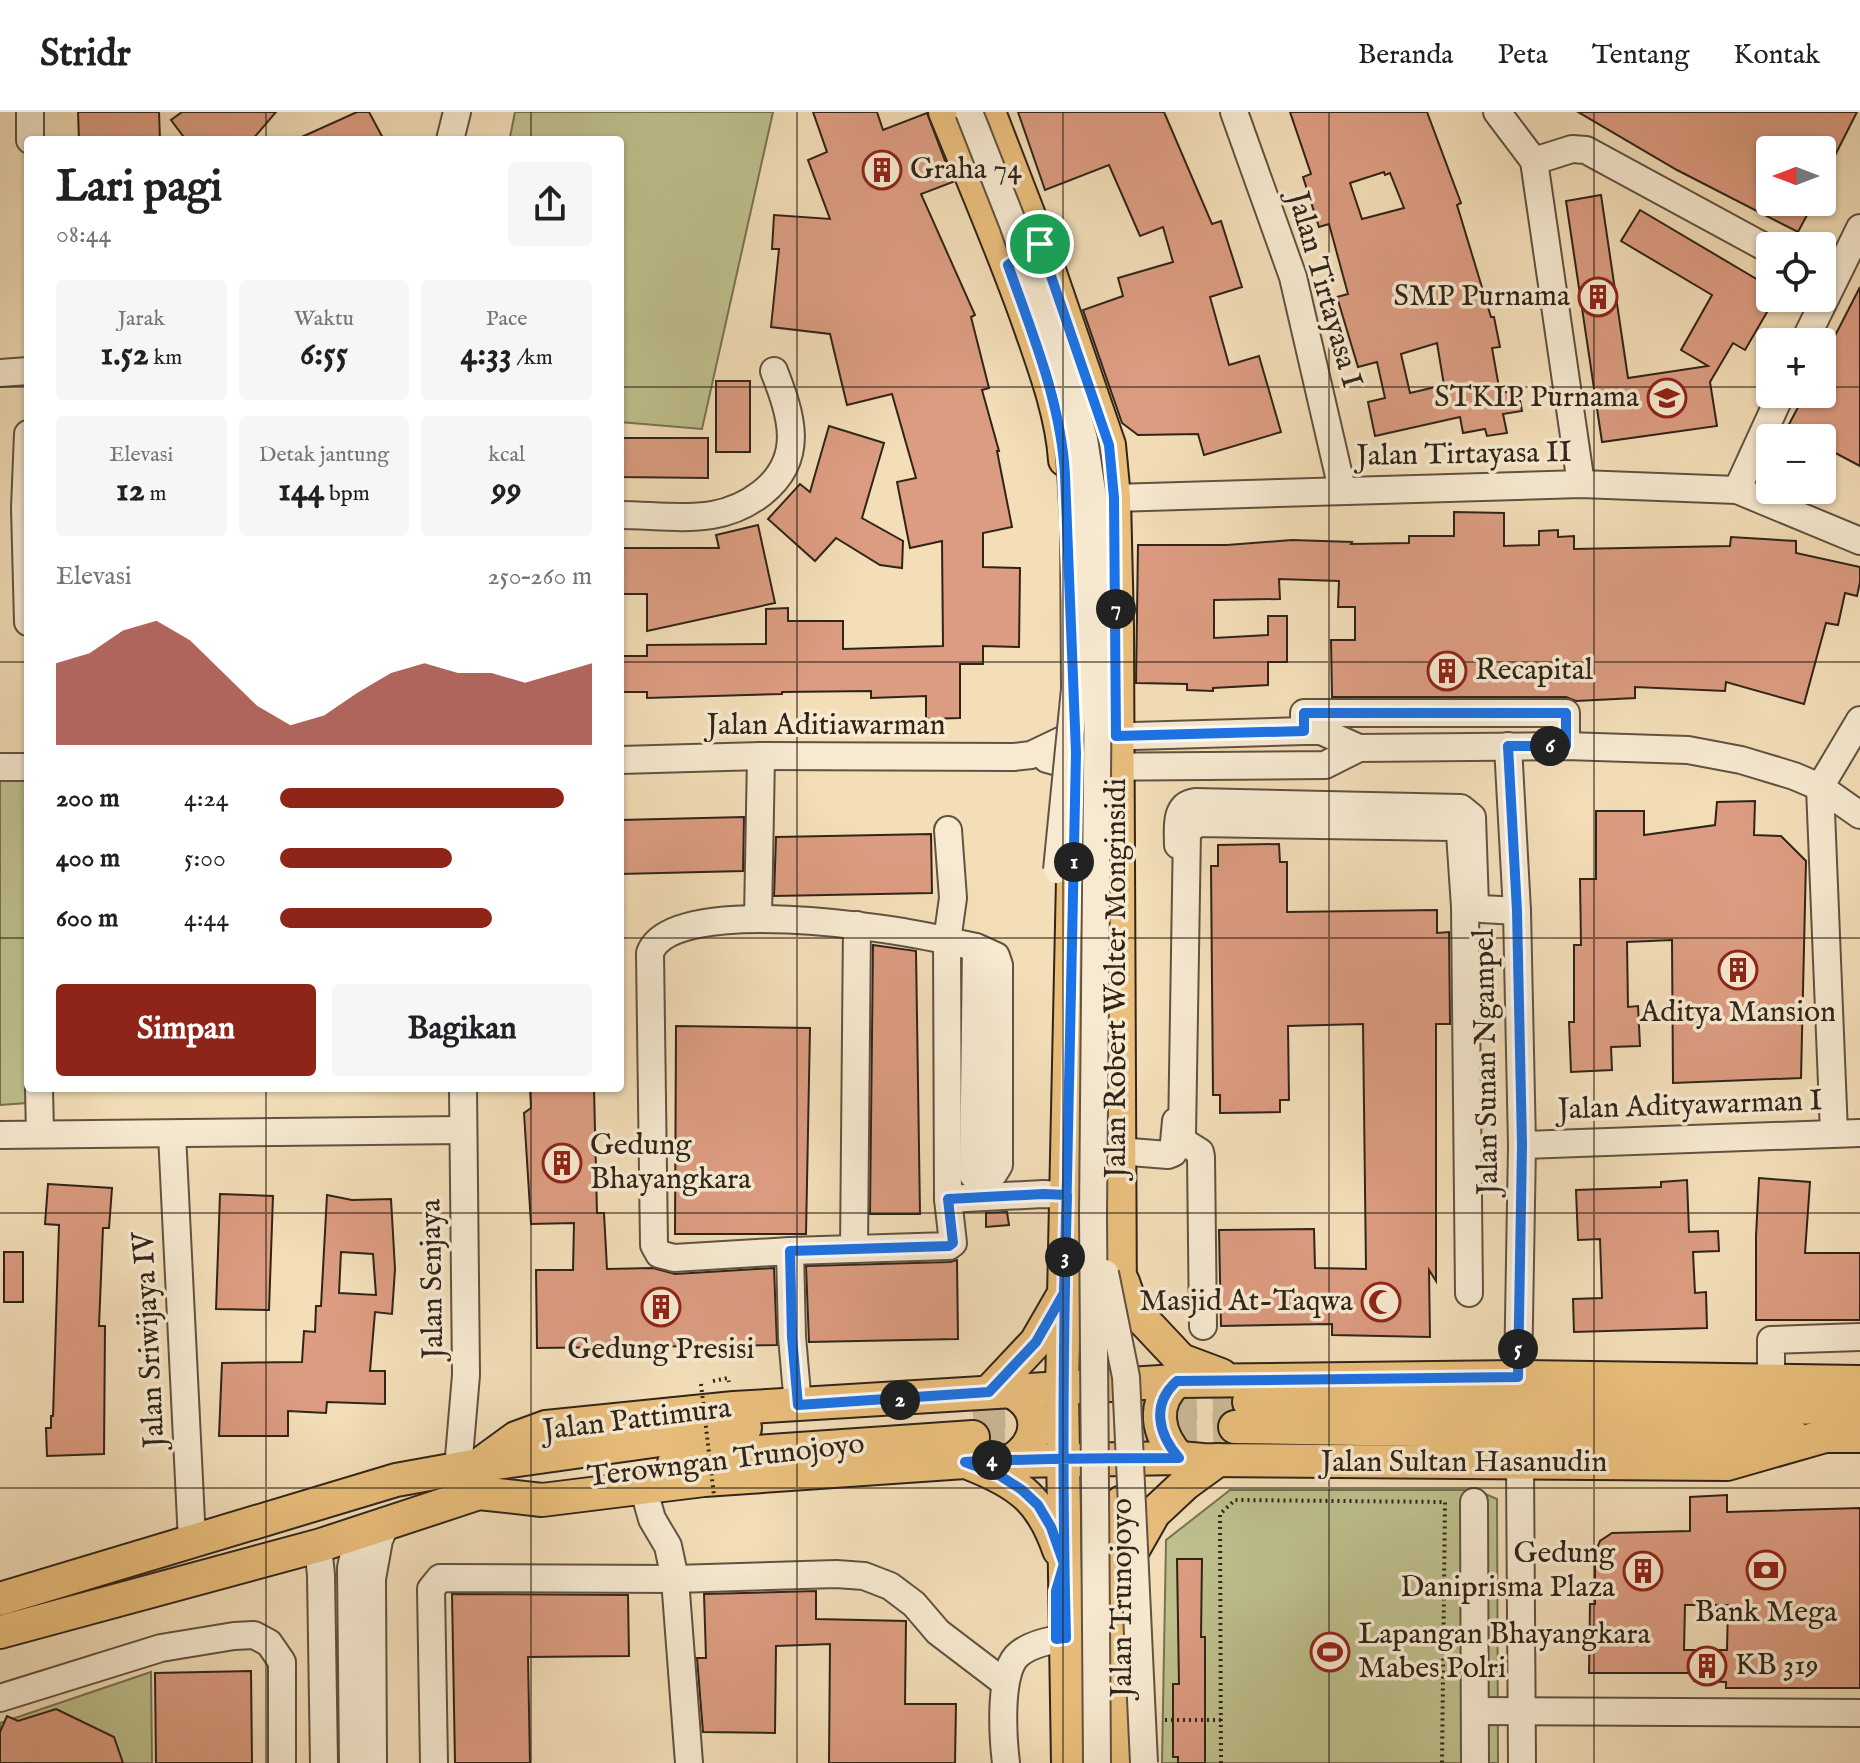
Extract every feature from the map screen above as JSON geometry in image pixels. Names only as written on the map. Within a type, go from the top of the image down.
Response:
[{"type":"main road","name":"Jalan Robert Wolter Monginsidi","points":[[945,112],[1008,265],[1046,376],[1064,442],[1076,767],[1064,1178],[1062,1389]]},
{"type":"main road","name":"Jalan Robert Wolter Monginsidi","points":[[989,112],[1040,244],[1109,445],[1114,498],[1119,927],[1118,1268],[1123,1385]]},
{"type":"main road","points":[[1008,265],[1040,244]]},
{"type":"main road","points":[[1118,1268],[1132,1308],[1181,1360],[1237,1403],[1702,1409],[1824,1422]]},
{"type":"main road","points":[[982,1419],[1036,1342],[1064,1293]]},
{"type":"main road","points":[[1237,1403],[1518,1377],[1860,1382]]},
{"type":"main road","points":[[1177,1381],[1165,1392],[1161,1417],[1163,1437],[1179,1458]]},
{"type":"main road","points":[[1062,1389],[1177,1381],[1237,1403],[1824,1422],[1860,1407]]},
{"type":"main road","points":[[1702,1409],[1771,1382]]},
{"type":"main road","name":"Jalan Trunojoyo","points":[[1123,1385],[1120,1572],[1124,1763]]},
{"type":"main road","name":"Jalan Pattimura","points":[[0,1599],[396,1480],[472,1476],[542,1500],[704,1480],[982,1419],[1062,1389]]},
{"type":"main road","name":"Jalan Trunojoyo","points":[[1062,1389],[1064,1564],[1061,1638],[1068,1763]]},
{"type":"main road","points":[[982,1419],[1025,1398],[1031,1407],[1034,1423],[1032,1440],[1025,1451],[1014,1459]]},
{"type":"main road","name":"Jalan Pattimura","points":[[0,1632],[318,1546],[373,1527],[472,1476],[516,1438],[546,1427],[734,1408],[798,1405],[982,1419],[1014,1459],[1063,1460]]},
{"type":"main road","points":[[982,1419],[999,1475],[1038,1505],[1051,1527],[1064,1564]]},
{"type":"main road","name":"Terowngan Trunojoyo","points":[[472,1476],[738,1428],[982,1419]]},
{"type":"main road","name":"Jalan Sultan Hasanudin","points":[[1063,1460],[1179,1458],[1727,1464],[1824,1422],[1860,1436]]},
{"type":"main road","points":[[1120,1572],[1154,1513],[1185,1484],[1218,1460]]},
{"type":"street","points":[[30,112],[30,136]]},
{"type":"street","points":[[451,136],[457,112]]},
{"type":"street","points":[[969,112],[1013,224],[1065,373],[1092,476],[1096,524],[1098,683],[1093,1214],[1097,1763]]},
{"type":"street","name":"Jalan Tirtayasa I","points":[[1234,112],[1293,277],[1342,489]]},
{"type":"street","points":[[1497,112],[1534,161],[1581,484]]},
{"type":"street","points":[[1534,161],[1572,149],[1586,150],[1756,242]]},
{"type":"street","points":[[1836,266],[1860,228]]},
{"type":"street","points":[[0,373],[24,371]]},
{"type":"street","points":[[624,515],[708,516],[753,500],[777,481],[785,468],[791,447],[791,427],[774,371]]},
{"type":"street","points":[[964,1191],[1043,1194],[1064,1178],[1057,870],[1075,689],[1076,598],[1065,373]]},
{"type":"street","points":[[1737,490],[1775,408]]},
{"type":"street","name":"Jalan Tirtayasa II","points":[[1065,475],[1114,498],[1581,484],[1737,490],[1860,541]]},
{"type":"street","points":[[1304,731],[1304,713],[1566,713],[1566,746]]},
{"type":"street","points":[[1847,1133],[1820,787],[1860,720]]},
{"type":"street","name":"Jalan Aditiawarman","points":[[624,760],[1031,755],[1076,767],[1116,752],[1321,731],[1359,748],[1566,746],[1688,750],[1741,760],[1794,776],[1820,787],[1860,815]]},
{"type":"street","name":"Jalan Aditiawarman","points":[[1031,755],[1075,734],[1116,752],[1325,765],[1359,748]]},
{"type":"street","name":"Jalan Sunan Ngampel","points":[[1508,746],[1517,911],[1522,1145],[1518,1377]]},
{"type":"street","points":[[758,918],[761,756]]},
{"type":"street","points":[[0,767],[24,767]]},
{"type":"street","points":[[1118,1151],[1168,1155],[1181,1145],[1187,831],[1192,826],[1198,823],[1452,827],[1460,833],[1470,906],[1469,1293]]},
{"type":"street","points":[[948,830],[953,898],[947,941],[964,1191],[953,1243],[674,1258],[659,1254],[654,1245],[650,953],[657,940],[680,927],[704,922],[758,918],[909,931],[947,941],[976,947],[996,956],[999,965],[999,1165],[994,1173],[964,1191]]},
{"type":"street","points":[[1470,906],[1517,911]]},
{"type":"street","points":[[854,1249],[857,925]]},
{"type":"street","points":[[39,1092],[40,1134]]},
{"type":"street","name":"Jalan Senjaya","points":[[463,1092],[466,1375],[472,1476]]},
{"type":"street","points":[[0,1135],[463,1130]]},
{"type":"street","name":"Jalan Adityawarman I","points":[[1522,1145],[1847,1133]]},
{"type":"street","name":"Jalan Sriwijaya IV","points":[[172,1134],[192,1541]]},
{"type":"street","points":[[1181,1145],[1200,1152],[1201,1157],[1203,1326]]},
{"type":"street","points":[[1093,1214],[1126,1377],[1144,1763]]},
{"type":"street","points":[[790,1251],[792,1337],[798,1405]]},
{"type":"street","points":[[1771,1382],[1771,1340],[1860,1337]]},
{"type":"street","points":[[1520,1464],[1522,1763]]},
{"type":"street","points":[[643,1487],[652,1519],[668,1546],[675,1579],[689,1763]]},
{"type":"street","points":[[1474,1502],[1475,1763]]},
{"type":"street","points":[[353,1763],[351,1568],[373,1527]]},
{"type":"street","points":[[373,1527],[379,1540],[372,1579],[373,1763]]},
{"type":"street","points":[[318,1546],[324,1763]]},
{"type":"street","points":[[434,1763],[431,1589],[440,1578],[864,1576],[890,1586],[914,1604],[938,1632],[1005,1683]]},
{"type":"street","points":[[0,1698],[161,1648],[254,1635],[269,1643],[282,1662],[282,1763]]},
{"type":"street","points":[[1006,1763],[1005,1683],[1010,1666],[1018,1654],[1061,1638],[1058,1763]]},
{"type":"street","points":[[1475,1711],[1860,1713]]},
{"type":"path","points":[[701,1384],[714,1496]]},
{"type":"path","points":[[1221,1763],[1220,1514],[1235,1500],[1445,1502],[1442,1763]]},
{"type":"path","points":[[1123,1720],[1221,1720]]},
{"type":"green space","points":[[515,112],[773,112],[702,429],[624,422],[624,136],[510,136]]},
{"type":"green space","points":[[0,771],[24,773],[24,1092],[27,1092],[27,1103],[0,1105]]},
{"type":"green space","name":"Lapangan Bhayangkara Mabes Polri","points":[[1230,1490],[1476,1490],[1497,1499],[1498,1763],[1162,1763],[1166,1540]]},
{"type":"green space","points":[[151,1672],[152,1763],[0,1763],[0,1723]]},
{"type":"building","points":[[78,112],[159,112],[160,136],[79,136]]},
{"type":"building","points":[[182,112],[276,112],[255,136],[183,136],[171,120]]},
{"type":"building","points":[[357,112],[369,112],[382,136],[304,136]]},
{"type":"building","points":[[813,112],[877,112],[883,130],[927,113],[953,182],[921,194],[975,315],[971,317],[989,388],[982,390],[999,451],[1012,527],[983,533],[983,567],[1020,568],[1019,647],[983,646],[983,664],[960,664],[960,718],[926,719],[926,696],[871,698],[871,691],[647,698],[647,692],[624,692],[624,656],[647,656],[647,645],[766,644],[766,609],[788,608],[788,621],[843,621],[843,649],[943,646],[942,541],[910,548],[897,482],[916,478],[892,394],[847,405],[830,334],[771,327],[779,249],[772,249],[774,215],[830,219],[808,160],[827,152]]},
{"type":"building","points":[[1018,112],[1164,112],[1212,224],[1221,221],[1242,287],[1210,297],[1229,365],[1259,356],[1281,432],[1204,455],[1198,434],[1138,435],[1122,423],[1083,310],[1123,296],[1118,278],[1173,262],[1163,227],[1140,236],[1109,165],[1045,190]]},
{"type":"building","points":[[1290,112],[1427,112],[1461,203],[1457,205],[1491,317],[1494,317],[1500,347],[1492,348],[1500,393],[1518,390],[1522,411],[1503,414],[1507,433],[1487,436],[1485,429],[1463,433],[1460,417],[1375,436],[1368,402],[1385,398],[1377,362],[1358,367],[1337,297],[1348,294],[1329,224],[1319,227],[1303,177],[1311,174]],"holes":[[[1384,172],[1385,175],[1390,173],[1404,208],[1362,219],[1350,183]],[[1437,343],[1444,385],[1410,393],[1401,354]]]},
{"type":"building","points":[[1578,112],[1857,112],[1836,153],[1836,136],[1756,136],[1756,210],[1677,170]]},
{"type":"building","points":[[1601,195],[1628,378],[1708,366],[1681,350],[1712,295],[1621,241],[1640,210],[1756,279],[1756,312],[1767,312],[1745,350],[1733,343],[1710,382],[1717,426],[1602,442],[1566,201]]},
{"type":"building","points":[[1767,216],[1807,216],[1798,232]]},
{"type":"building","points":[[1860,287],[1860,466],[1836,453],[1836,424],[1789,424],[1798,408],[1836,408],[1836,334]]},
{"type":"building","points":[[716,381],[750,381],[750,452],[716,452]]},
{"type":"building","points":[[829,426],[884,443],[862,518],[903,541],[902,568],[880,565],[836,538],[815,561],[768,519],[800,484],[810,492]]},
{"type":"building","points":[[624,438],[708,438],[708,478],[624,477]]},
{"type":"building","points":[[1454,512],[1504,513],[1504,546],[1539,545],[1539,531],[1558,530],[1558,537],[1574,536],[1574,549],[1730,546],[1731,537],[1796,541],[1796,553],[1860,567],[1860,582],[1857,596],[1845,593],[1838,625],[1826,623],[1804,704],[1726,682],[1725,691],[1635,687],[1635,698],[1576,701],[1566,697],[1332,697],[1331,640],[1355,640],[1355,607],[1338,607],[1339,581],[1279,579],[1280,599],[1214,600],[1214,638],[1268,635],[1268,616],[1287,616],[1287,662],[1268,662],[1268,685],[1213,688],[1213,691],[1187,690],[1187,684],[1136,683],[1138,545],[1227,545],[1292,540],[1351,544],[1409,543],[1409,536],[1454,536]]},
{"type":"building","points":[[758,525],[775,603],[647,631],[647,594],[624,594],[624,548],[719,548],[716,535]]},
{"type":"building","name":"Aditya Mansion","points":[[1755,801],[1754,835],[1781,836],[1806,861],[1801,1078],[1673,1083],[1672,940],[1627,942],[1628,1007],[1638,1006],[1640,1046],[1611,1047],[1612,1070],[1571,1072],[1569,1022],[1574,1022],[1574,945],[1581,945],[1580,879],[1596,879],[1596,811],[1644,811],[1644,835],[1715,825],[1717,802]]},
{"type":"building","points":[[744,817],[743,871],[624,874],[624,820]]},
{"type":"building","points":[[931,834],[932,893],[774,896],[776,837]]},
{"type":"building","points":[[1279,844],[1280,862],[1287,862],[1287,912],[1437,910],[1437,933],[1449,932],[1450,1024],[1436,1024],[1436,1281],[1429,1270],[1430,1337],[1332,1335],[1332,1324],[1221,1326],[1219,1230],[1314,1229],[1315,1268],[1366,1269],[1363,1024],[1288,1026],[1289,1100],[1280,1100],[1280,1112],[1220,1113],[1220,1095],[1213,1095],[1211,866],[1218,866],[1218,845]]},
{"type":"building","points":[[873,945],[916,951],[920,1214],[870,1214]]},
{"type":"building","points":[[676,1026],[810,1028],[806,1234],[675,1234]]},
{"type":"building","name":"Gedung Presisi","points":[[530,1092],[594,1092],[597,1213],[604,1213],[607,1269],[653,1268],[675,1274],[774,1268],[777,1345],[537,1348],[536,1270],[573,1270],[574,1223],[531,1224],[524,1113],[531,1108]]},
{"type":"building","points":[[1759,1178],[1810,1182],[1805,1253],[1860,1253],[1860,1320],[1756,1320]]},
{"type":"building","points":[[1687,1180],[1689,1232],[1718,1231],[1719,1251],[1693,1252],[1695,1293],[1706,1292],[1707,1328],[1574,1332],[1573,1299],[1602,1298],[1600,1239],[1578,1240],[1576,1190],[1661,1187],[1661,1182]]},
{"type":"building","points":[[48,1184],[112,1188],[109,1228],[103,1228],[99,1326],[105,1326],[104,1454],[47,1456],[46,1428],[51,1428],[53,1416],[59,1225],[45,1224]]},
{"type":"building","points":[[220,1194],[273,1196],[269,1310],[216,1309]]},
{"type":"building","points":[[327,1195],[352,1200],[391,1199],[395,1269],[392,1314],[375,1312],[370,1371],[385,1371],[385,1404],[327,1402],[326,1413],[288,1411],[288,1436],[219,1436],[222,1363],[302,1362],[304,1331],[315,1332],[316,1306],[321,1306]],"holes":[[[341,1252],[373,1254],[376,1295],[339,1293]]]},
{"type":"building","points":[[1007,1212],[1009,1225],[986,1227],[986,1213]]},
{"type":"building","points":[[4,1252],[23,1252],[23,1302],[4,1302]]},
{"type":"building","points":[[957,1260],[958,1339],[809,1342],[806,1266]]},
{"type":"building","points":[[1727,1495],[1727,1512],[1860,1508],[1860,1688],[1726,1688],[1726,1682],[1694,1681],[1695,1673],[1589,1673],[1590,1604],[1595,1604],[1595,1553],[1600,1541],[1612,1533],[1690,1531],[1690,1497]],"holes":[[[1685,1605],[1728,1605],[1727,1650],[1684,1650]]]},
{"type":"building","points":[[1177,1559],[1202,1559],[1205,1763],[1178,1763],[1178,1757],[1173,1757],[1173,1684],[1179,1684]]},
{"type":"building","points":[[816,1591],[816,1619],[906,1621],[905,1704],[956,1704],[955,1763],[829,1763],[830,1644],[776,1646],[775,1733],[703,1732],[697,1658],[706,1658],[704,1594]]},
{"type":"building","points":[[452,1594],[628,1595],[629,1656],[528,1657],[530,1763],[455,1763]]},
{"type":"building","points":[[251,1671],[252,1763],[156,1763],[155,1673]]},
{"type":"building","points":[[56,1709],[114,1737],[123,1763],[0,1763],[0,1732],[7,1716],[18,1721]]},
{"type":"tunnel","points":[[973,1414],[1237,1402]]},
{"type":"tunnel","points":[[973,1437],[1235,1427]]},
{"type":"place","name":"Graha 74","points":[[882,170]]},
{"type":"place","name":"SMP Purnama","points":[[1598,297]]},
{"type":"place","name":"STKIP Purnama","points":[[1667,398]]},
{"type":"place","name":"Recapital","points":[[1447,671]]},
{"type":"place","name":"Aditya Mansion","points":[[1738,970]]},
{"type":"place","name":"Gedung Bhayangkara","points":[[562,1163]]},
{"type":"place","name":"Masjid At-Taqwa","points":[[1381,1302]]},
{"type":"place","name":"Gedung Presisi","points":[[661,1307]]},
{"type":"place","name":"Bank Mega","points":[[1766,1570]]},
{"type":"place","name":"Gedung Daniprisma Plaza","points":[[1643,1571]]},
{"type":"place","name":"Lapangan Bhayangkara Mabes Polri","points":[[1330,1652]]},
{"type":"place","name":"KB 319","points":[[1707,1666]]},
{"type":"route","points":[[1040,244],[1008,265],[1043,362],[1064,442],[1076,767],[1067,1195],[1064,1293],[1036,1342],[989,1392],[798,1405],[792,1337],[790,1251],[949,1246],[953,1243],[948,1199],[1067,1195],[1062,1389],[1062,1425],[1063,1450],[1063,1460],[1064,1491],[1064,1564],[1066,1638],[1056,1639],[1056,1591],[1064,1564],[1051,1527],[1038,1505],[1022,1490],[999,1475],[965,1462],[1014,1459],[1044,1460],[1063,1460],[1123,1460],[1179,1458],[1163,1437],[1161,1417],[1162,1398],[1177,1381],[1518,1377],[1522,1145],[1517,911],[1508,746],[1566,746],[1566,713],[1304,713],[1304,731],[1116,736],[1114,498],[1109,445],[1040,244]]}]
